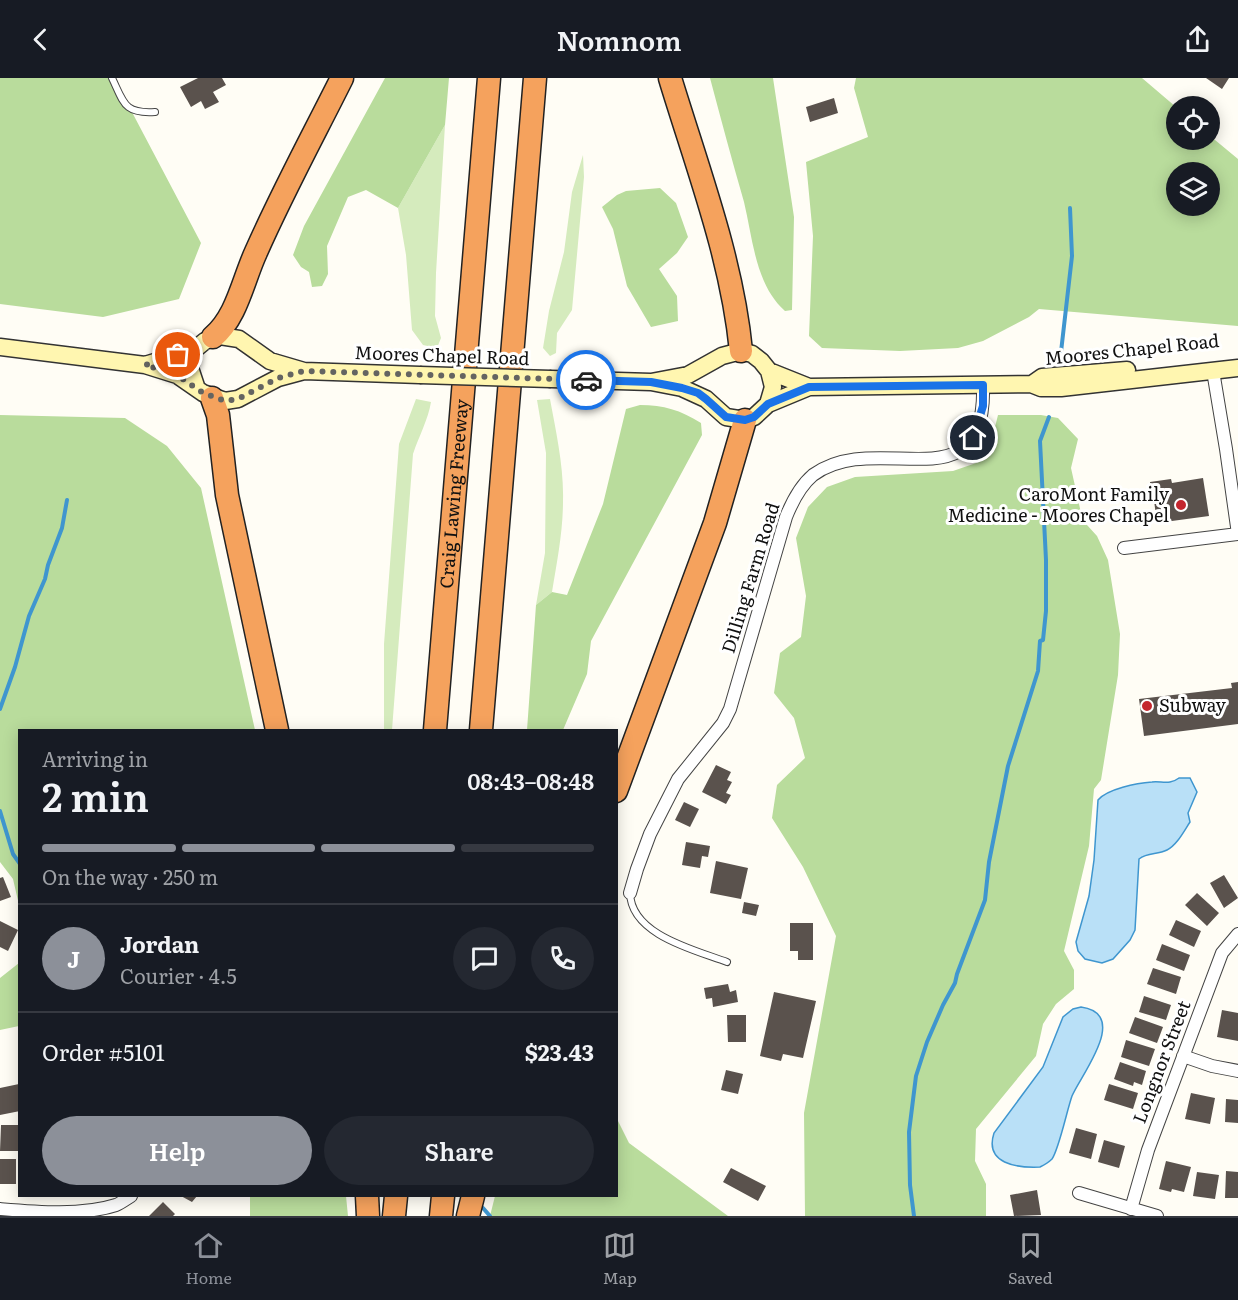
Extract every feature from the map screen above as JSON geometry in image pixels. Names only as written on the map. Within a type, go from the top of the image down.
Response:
[{"type":"highway","points":[[204,344],[229,320],[256,252],[342,78]]},
{"type":"highway","name":"Craig Lawing Freeway","points":[[435,729],[489,78]]},
{"type":"highway","points":[[481,729],[535,78]]},
{"type":"highway","points":[[670,78],[726,264],[741,351]]},
{"type":"highway","points":[[204,392],[218,416],[227,495],[277,729]]},
{"type":"highway","points":[[618,786],[715,523],[745,420]]},
{"type":"highway","points":[[367,1197],[368,1216]]},
{"type":"highway","points":[[394,1216],[396,1197]]},
{"type":"highway","points":[[441,1216],[443,1197]]},
{"type":"highway","points":[[468,1216],[473,1197]]},
{"type":"main road","name":"Moores Chapel Road","points":[[145,365],[228,336],[239,339],[270,361],[304,371],[651,382],[698,393],[726,417],[745,420],[754,417],[768,404],[809,387],[1031,384],[1041,388],[1067,388],[1238,368]]},
{"type":"main road","points":[[204,344],[190,368],[204,392]]},
{"type":"main road","name":"Moores Chapel Road","points":[[0,347],[145,365],[177,375],[204,392],[225,401],[238,399],[278,378],[304,371]]},
{"type":"main road","name":"Moores Chapel Road","points":[[651,382],[688,375],[722,356],[741,351],[752,354],[769,370],[809,387]]},
{"type":"main road","name":"Moores Chapel Road","points":[[1031,384],[1042,377],[1158,367],[1238,357]]},
{"type":"main road","points":[[768,404],[773,387],[769,370]]},
{"type":"street","points":[[1124,548],[1238,535],[1213,371]]},
{"type":"street","name":"Dilling Farm Road","points":[[630,893],[650,834],[678,779],[718,730],[730,709],[786,517],[801,488],[812,476],[823,469],[851,460],[883,457],[937,459],[958,454],[973,438],[978,426],[983,406],[983,385]]},
{"type":"street","name":"Longnor Street","points":[[1131,1209],[1148,1150],[1222,953],[1238,934]]},
{"type":"street","points":[[1183,1056],[1212,1066],[1238,1071]]},
{"type":"street","points":[[1079,1193],[1157,1216]]},
{"type":"street","points":[[0,1209],[76,1213],[115,1206],[129,1197]]},
{"type":"lane","points":[[112,78],[125,105],[139,113],[155,112]]},
{"type":"lane","points":[[630,893],[632,908],[651,929],[676,943],[727,962]]},
{"type":"green space","points":[[0,78],[114,78],[201,243],[179,299],[103,317],[0,304]]},
{"type":"green space","points":[[385,78],[449,78],[445,125],[398,208],[366,190],[348,197],[327,246],[328,274],[322,286],[312,287],[309,272],[301,267],[293,255],[304,226]]},
{"type":"green space","points":[[710,78],[773,78],[794,217],[792,310],[785,311],[775,300],[761,274]]},
{"type":"green space","points":[[856,78],[1142,78],[1166,98],[1166,150],[1220,150],[1220,144],[1238,159],[1238,326],[1039,309],[1029,317],[983,341],[958,348],[900,351],[822,348],[809,336],[813,236],[806,162],[868,137],[854,88]]},
{"type":"green space","points":[[445,125],[436,273],[435,316],[441,338],[437,348],[423,345],[412,330],[406,255],[398,208]]},
{"type":"green space","points":[[583,155],[584,177],[572,310],[557,333],[556,353],[550,356],[543,348],[549,311],[564,252],[572,192]]},
{"type":"green space","points":[[660,188],[676,203],[688,237],[677,253],[659,269],[677,296],[678,321],[651,327],[627,286],[613,229],[602,207],[626,191]]},
{"type":"green space","points":[[416,399],[431,402],[426,422],[413,454],[392,729],[384,729],[384,644],[399,444]]},
{"type":"green space","points":[[550,399],[562,475],[562,524],[552,592],[536,605],[545,553],[546,453],[537,400]]},
{"type":"green space","points":[[640,405],[672,409],[701,423],[702,435],[591,641],[587,674],[563,729],[527,729],[536,605],[552,592],[567,595],[603,504],[626,409]]},
{"type":"green space","points":[[0,415],[125,418],[167,446],[201,488],[255,729],[18,729],[18,901],[13,879],[0,862]]},
{"type":"green space","points":[[998,415],[1041,415],[1058,418],[1078,439],[1071,468],[1081,513],[1087,525],[1097,536],[1108,560],[1120,634],[1118,675],[1101,780],[1094,789],[1089,846],[1064,951],[1074,970],[1074,989],[1056,1004],[1043,1024],[1036,1056],[976,1129],[975,1161],[986,1184],[986,1216],[805,1216],[804,1113],[836,936],[803,867],[772,818],[777,785],[805,758],[794,718],[774,693],[780,653],[801,637],[806,596],[796,538],[808,507],[827,487],[855,477],[953,471],[979,462],[991,443]]},
{"type":"green space","points":[[18,964],[18,1026],[0,1030],[0,978]]},
{"type":"green space","points":[[618,1121],[629,1143],[728,1216],[490,1216],[495,1197],[618,1197]]},
{"type":"green space","points":[[250,1197],[346,1197],[348,1216],[250,1216]]},
{"type":"water","points":[[1179,778],[1190,778],[1197,792],[1188,813],[1190,822],[1171,848],[1139,859],[1135,930],[1130,940],[1113,959],[1102,963],[1085,959],[1078,951],[1076,942],[1089,896],[1098,800],[1123,787],[1169,782]]},
{"type":"water","points":[[1081,1007],[1095,1012],[1102,1021],[1102,1033],[1092,1061],[1072,1096],[1055,1154],[1051,1160],[1040,1167],[1013,1165],[1005,1162],[994,1152],[992,1143],[994,1133],[1043,1067],[1063,1017],[1073,1009]]},
{"type":"building","points":[[198,78],[222,78],[226,85],[213,92],[219,102],[205,109],[201,101],[191,107],[180,87]]},
{"type":"building","points":[[1206,78],[1229,78],[1222,89]]},
{"type":"building","points":[[834,98],[838,113],[810,122],[806,107]]},
{"type":"building","name":"CaroMont Family Medicine - Moores Chapel","points":[[1203,478],[1209,516],[1157,523],[1150,482],[1171,479],[1172,483]]},
{"type":"building","points":[[1238,682],[1238,724],[1144,736],[1139,699],[1232,688],[1231,683]]},
{"type":"building","points":[[716,765],[731,772],[727,780],[732,782],[726,793],[731,795],[726,804],[702,792]]},
{"type":"building","points":[[684,802],[699,809],[690,827],[675,820]]},
{"type":"building","points":[[686,842],[710,846],[708,857],[702,856],[700,868],[682,865]]},
{"type":"building","points":[[716,861],[748,868],[741,899],[710,893]]},
{"type":"building","points":[[1224,875],[1238,898],[1224,908],[1210,883]]},
{"type":"building","points":[[3,877],[11,897],[0,901],[0,878]]},
{"type":"building","points":[[1197,893],[1219,913],[1207,926],[1185,905]]},
{"type":"building","points":[[744,902],[759,905],[756,916],[742,913]]},
{"type":"building","points":[[1176,920],[1201,931],[1194,947],[1169,935]]},
{"type":"building","points":[[0,921],[18,930],[8,951],[0,947]]},
{"type":"building","points":[[790,923],[813,923],[813,960],[798,960],[798,951],[790,951]]},
{"type":"building","points":[[1162,944],[1190,955],[1184,971],[1156,960]]},
{"type":"building","points":[[1153,968],[1181,977],[1176,994],[1147,984]]},
{"type":"building","points":[[728,984],[730,992],[736,990],[738,1002],[713,1007],[712,998],[706,999],[704,988]]},
{"type":"building","points":[[774,992],[816,1001],[803,1058],[783,1054],[781,1061],[760,1056]]},
{"type":"building","points":[[1144,996],[1171,1005],[1166,1020],[1139,1012]]},
{"type":"building","points":[[1222,1010],[1238,1013],[1238,1041],[1217,1037]]},
{"type":"building","points":[[727,1015],[746,1015],[746,1042],[728,1042]]},
{"type":"building","points":[[1135,1017],[1163,1027],[1157,1043],[1129,1033]]},
{"type":"building","points":[[1126,1040],[1155,1049],[1149,1066],[1121,1057]]},
{"type":"building","points":[[1120,1062],[1146,1071],[1142,1085],[1134,1082],[1133,1086],[1114,1079]]},
{"type":"building","points":[[726,1070],[743,1074],[738,1094],[721,1090]]},
{"type":"building","points":[[18,1084],[18,1111],[0,1115],[0,1088]]},
{"type":"building","points":[[1109,1084],[1138,1093],[1133,1109],[1104,1100]]},
{"type":"building","points":[[1191,1093],[1215,1098],[1210,1124],[1185,1119]]},
{"type":"building","points":[[1226,1099],[1238,1100],[1238,1123],[1225,1122]]},
{"type":"building","points":[[1,1125],[18,1125],[18,1151],[0,1151]]},
{"type":"building","points":[[1076,1128],[1097,1134],[1091,1159],[1069,1153]]},
{"type":"building","points":[[1104,1140],[1125,1146],[1119,1168],[1098,1162]]},
{"type":"building","points":[[0,1159],[16,1159],[16,1184],[0,1184]]},
{"type":"building","points":[[1166,1161],[1191,1167],[1184,1192],[1159,1189]]},
{"type":"building","points":[[731,1168],[766,1186],[758,1201],[723,1182]]},
{"type":"building","points":[[1226,1171],[1238,1172],[1238,1198],[1225,1198]]},
{"type":"building","points":[[1197,1172],[1219,1175],[1215,1199],[1193,1196]]},
{"type":"building","points":[[1037,1190],[1041,1215],[1014,1216],[1010,1195]]},
{"type":"building","points":[[183,1197],[196,1197],[192,1202]]},
{"type":"building","points":[[163,1202],[175,1214],[173,1216],[149,1216]]},
{"type":"waterway","points":[[1061,352],[1072,256],[1070,208]]},
{"type":"waterway","points":[[914,1216],[910,1185],[909,1132],[916,1076],[927,1042],[955,983],[985,900],[989,862],[1008,766],[1038,671],[1040,641],[1043,640],[1046,611],[1040,441],[1049,417]]},
{"type":"waterway","points":[[0,709],[15,667],[29,616],[45,579],[62,528],[67,500]]},
{"type":"waterway","points":[[0,811],[13,854],[18,861]]},
{"type":"waterway","points":[[483,1208],[490,1216]]},
{"type":"way so far","points":[[178,355],[145,365],[177,375],[212,398],[225,401],[238,399],[278,378],[304,371],[586,380]]},
{"type":"place","name":"CaroMont Family Medicine - Moores Chapel","points":[[1181,505]]},
{"type":"place","name":"Subway","points":[[1147,706]]},
{"type":"route","points":[[586,380],[651,382],[682,388],[698,393],[726,417],[745,420],[754,417],[768,404],[809,387],[983,385],[983,406],[973,438]]}]
